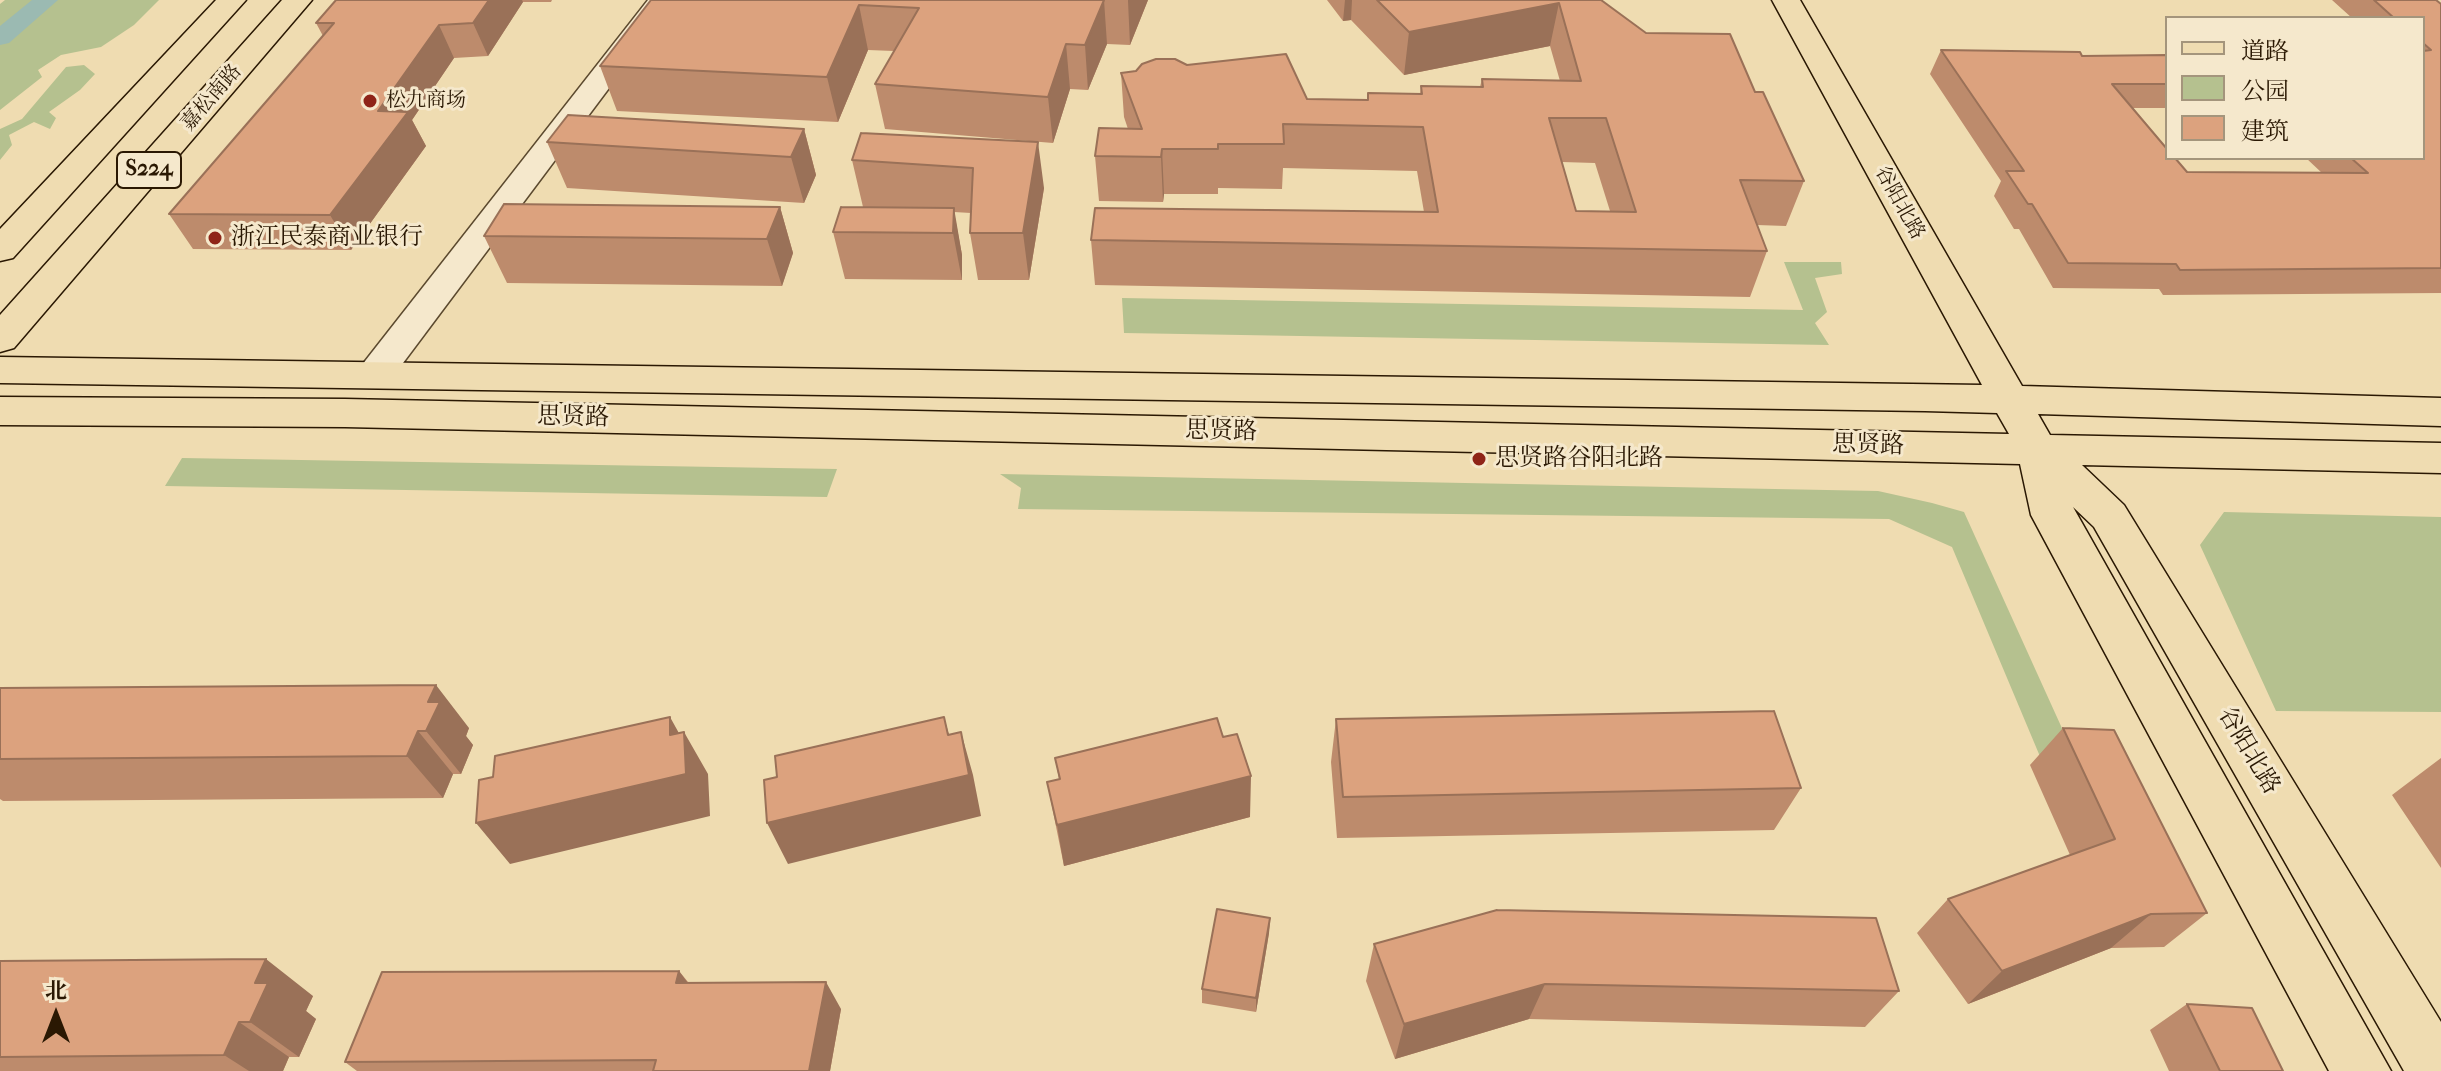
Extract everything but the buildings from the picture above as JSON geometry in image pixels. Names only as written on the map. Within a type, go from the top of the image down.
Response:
[{"type":"main road","name":"S224","points":[[0,250],[232,0]]},
{"type":"main road","name":"嘉松南路","points":[[0,339],[298,0]]},
{"type":"main road","name":"谷阳北路","points":[[1786,0],[2037,448],[2053,515],[2361,1071]]},
{"type":"main road","name":"思贤路","points":[[0,370],[1909,397],[2441,412]]},
{"type":"main road","name":"思贤路","points":[[0,411],[345,413],[2441,458]]},
{"type":"main road","name":"谷阳北路","points":[[2037,448],[2109,516],[2437,1071]]},
{"type":"street","points":[[375,374],[662,0]]},
{"type":"green space","points":[[5,0],[159,0],[134,25],[101,47],[61,55],[38,70],[42,77],[0,110],[0,4]]},
{"type":"green space","points":[[84,65],[95,74],[80,90],[49,112],[56,118],[50,129],[34,122],[9,135],[12,145],[0,160],[0,129],[22,119],[66,67]]},
{"type":"green space","points":[[1784,262],[1841,262],[1842,274],[1815,278],[1827,312],[1815,323],[1829,345],[1124,333],[1122,298],[1803,310]]},
{"type":"green space","points":[[182,458],[837,469],[827,497],[165,486]]},
{"type":"green space","points":[[1000,474],[1878,491],[1932,503],[1964,512],[2080,768],[2044,766],[1952,547],[1889,519],[1018,509],[1021,488]]},
{"type":"green space","points":[[2224,512],[2441,517],[2441,712],[2276,711],[2200,545]]},
{"type":"waterway","points":[[0,38],[46,0]]},
{"type":"place","name":"松九商场","points":[[370,101]]},
{"type":"place","name":"浙江民泰商业银行","points":[[215,238]]},
{"type":"place","name":"思贤路谷阳北路","points":[[1479,459]]}]
